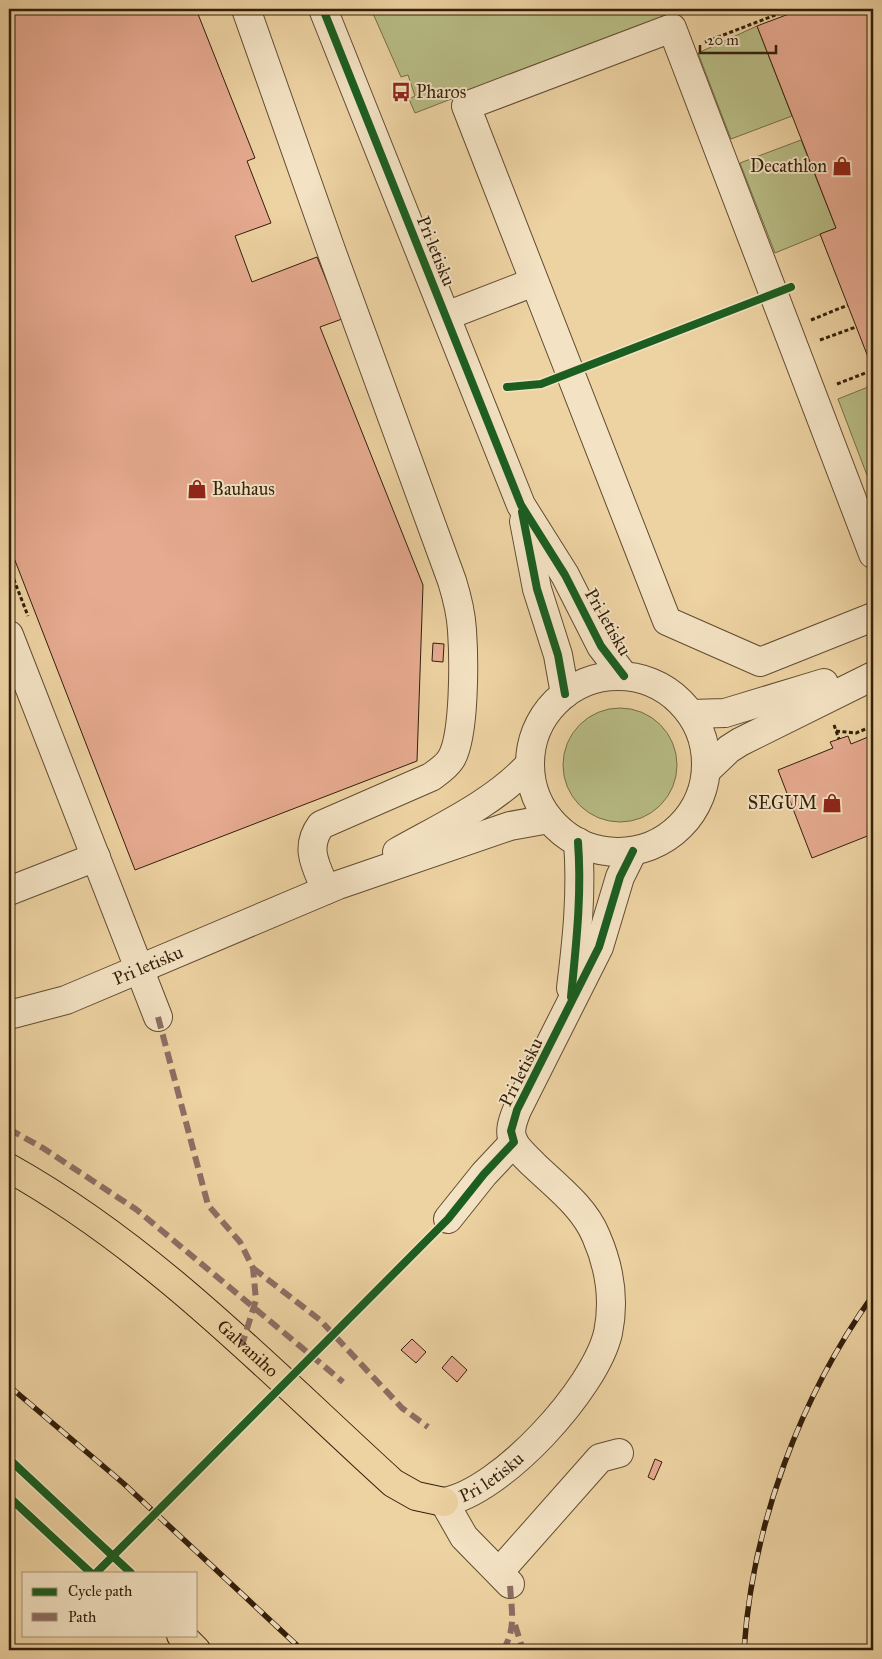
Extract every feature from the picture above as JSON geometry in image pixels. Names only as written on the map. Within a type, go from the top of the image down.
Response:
[{"type":"main road","name":"Galvaniho","points":[[9,1168],[99,1226],[164,1273],[393,1484],[416,1496],[444,1502]]},
{"type":"main road","points":[[9,1474],[114,1572]]},
{"type":"main road","points":[[182,1636],[196,1650]]},
{"type":"street","points":[[246,9],[334,259],[452,581],[462,629],[459,734],[451,760],[442,770],[431,777],[321,825],[313,839],[312,846],[332,888]]},
{"type":"street","name":"Pri letisku","points":[[323,9],[521,505],[565,575],[605,652],[624,676]]},
{"type":"street","points":[[872,546],[672,28],[466,106],[667,621],[760,662],[873,617]]},
{"type":"street","points":[[446,316],[534,282]]},
{"type":"street","name":"Pri letisku","points":[[521,505],[537,588],[558,655],[565,694]]},
{"type":"street","points":[[9,635],[158,1018]]},
{"type":"street","points":[[691,714],[725,714],[873,668]]},
{"type":"street","points":[[624,676],[654,684],[680,702],[691,714],[704,741],[706,771],[700,799],[684,823],[661,841],[633,851],[605,851],[578,842],[559,830],[549,819],[535,793],[530,764],[533,743],[540,724],[551,708],[565,694],[593,680],[624,676]]},
{"type":"street","points":[[706,771],[729,749],[740,742],[873,676]]},
{"type":"street","name":"Pri letisku","points":[[332,888],[489,800],[513,782],[530,764]]},
{"type":"street","name":"Pri letisku","points":[[9,1015],[66,1000],[332,888],[510,826],[549,819]]},
{"type":"street","name":"Pri letisku","points":[[569,1007],[580,911],[581,883],[578,842]]},
{"type":"street","name":"Pri letisku","points":[[444,1502],[459,1499],[472,1493],[503,1471],[532,1444],[561,1414],[586,1382],[607,1334],[611,1286],[596,1235],[586,1218],[563,1191],[534,1165],[514,1142],[511,1131],[517,1110],[599,947],[618,884],[633,851]]},
{"type":"street","points":[[9,892],[96,857]]},
{"type":"street","points":[[448,1219],[484,1174],[514,1142]]},
{"type":"street","points":[[444,1502],[464,1537],[505,1578],[600,1458],[619,1453]]},
{"type":"path","points":[[701,44],[791,9]]},
{"type":"path","points":[[507,387],[541,384],[774,294]]},
{"type":"path","points":[[804,322],[848,306]]},
{"type":"path","points":[[812,343],[856,327]]},
{"type":"path","points":[[836,731],[856,733],[873,726]]},
{"type":"green space","points":[[371,9],[684,9],[415,113],[409,99],[415,96],[408,75],[401,77]]},
{"type":"green space","points":[[757,26],[792,116],[731,139],[698,53]]},
{"type":"green space","points":[[801,140],[836,228],[775,253],[740,163]]},
{"type":"green space","points":[[873,385],[873,491],[838,399]]},
{"type":"green space","points":[[620,708],[642,713],[660,725],[672,743],[677,765],[672,787],[660,805],[642,817],[620,822],[598,817],[580,805],[568,787],[563,765],[568,743],[580,725],[598,713]]},
{"type":"building","name":"Bauhaus","points":[[9,9],[196,9],[255,158],[247,161],[271,223],[235,236],[252,282],[317,257],[342,319],[320,327],[423,585],[417,761],[135,870],[9,545]]},
{"type":"building","name":"Decathlon","points":[[802,9],[873,9],[873,355],[868,357],[820,234],[836,228],[757,26]]},
{"type":"building","points":[[433,643],[444,644],[443,662],[432,661]]},
{"type":"building","name":"SEGUM","points":[[873,735],[873,838],[870,835],[812,858],[778,770],[833,748],[830,742],[848,736],[851,744]]},
{"type":"building","points":[[412,1339],[426,1352],[416,1363],[401,1350]]},
{"type":"building","points":[[452,1356],[467,1370],[457,1382],[442,1368]]},
{"type":"building","points":[[655,1459],[662,1462],[654,1480],[648,1477]]},
{"type":"railway","points":[[744,1650],[749,1603],[757,1557],[769,1510],[784,1464],[802,1419],[823,1376],[847,1334],[873,1295]]},
{"type":"railway","points":[[9,1386],[123,1483],[302,1650]]},
{"type":"marked path","points":[[158,1017],[208,1205],[240,1242],[253,1268],[256,1300],[242,1345]]},
{"type":"marked path","points":[[9,1129],[43,1148],[137,1210],[343,1382]]},
{"type":"marked path","points":[[253,1268],[320,1320],[402,1408],[428,1427]]},
{"type":"marked path","points":[[503,1650],[512,1626],[510,1584]]},
{"type":"marked path","points":[[515,1625],[523,1650]]},
{"type":"cycle path","points":[[323,9],[521,505],[565,575],[601,646],[624,676]]},
{"type":"cycle path","points":[[507,387],[541,384],[791,287]]},
{"type":"cycle path","points":[[522,512],[537,589],[558,655],[565,694]]},
{"type":"cycle path","points":[[571,997],[579,901],[578,842]]},
{"type":"cycle path","points":[[97,1572],[448,1219],[484,1174],[514,1142],[511,1131],[517,1110],[599,947],[620,877],[633,851]]},
{"type":"cycle path","points":[[9,1459],[130,1572]]},
{"type":"cycle path","points":[[9,1497],[90,1572]]},
{"type":"place","name":"Pharos","points":[[401,92]]},
{"type":"place","name":"Decathlon","points":[[842,166]]},
{"type":"place","name":"Bauhaus","points":[[197,489]]},
{"type":"place","name":"SEGUM","points":[[832,803]]}]
